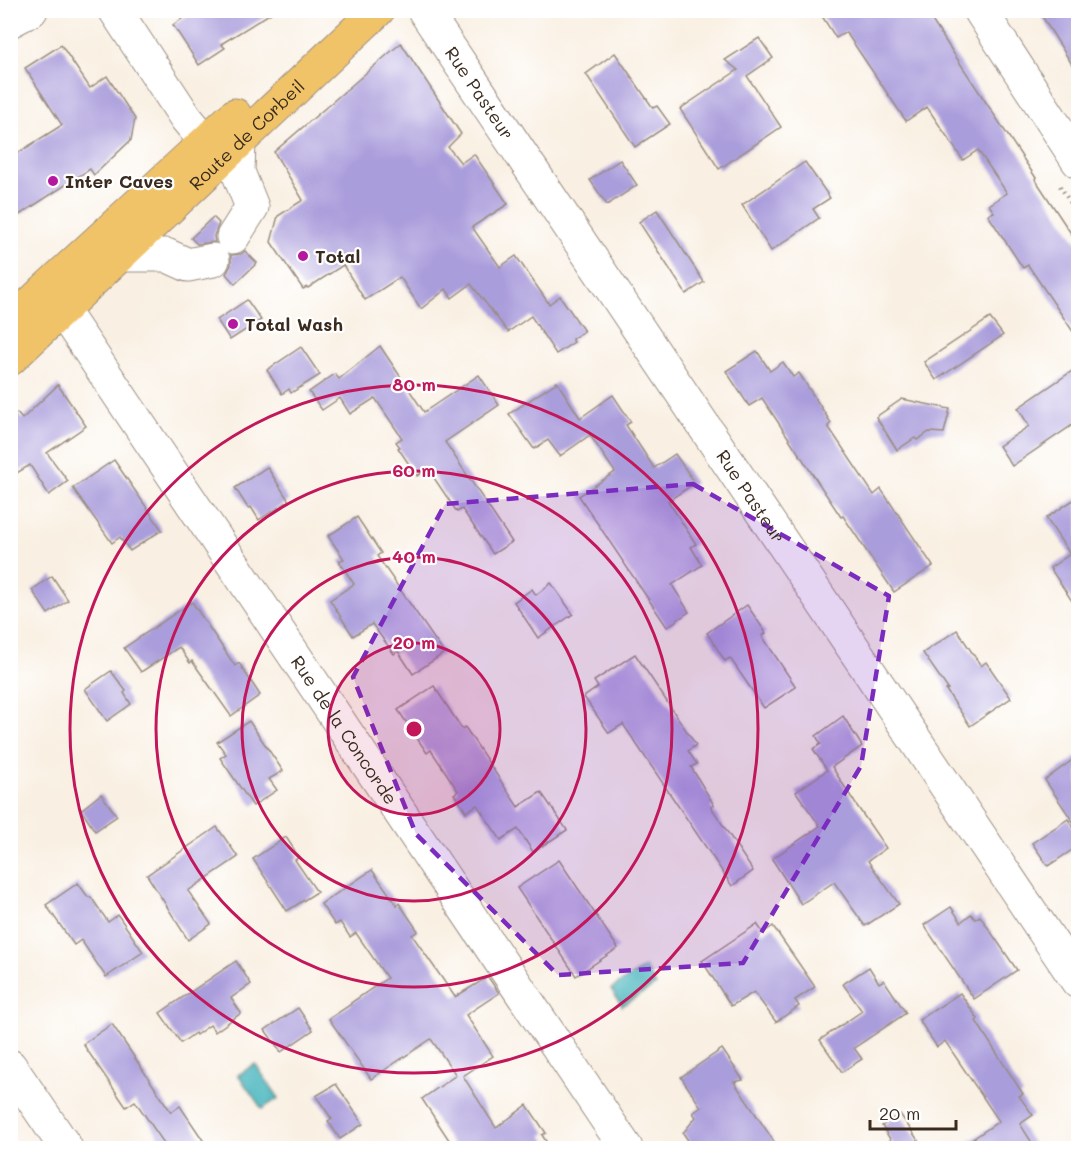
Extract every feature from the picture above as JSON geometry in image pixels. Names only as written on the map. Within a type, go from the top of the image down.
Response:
[{"type":"main road","name":"Route de Corbeil","points":[[10,324],[345,10]]},
{"type":"main road","name":"Route de Corbeil","points":[[10,359],[378,10]]},
{"type":"street","points":[[10,21],[31,10]]},
{"type":"street","points":[[115,10],[186,118],[206,142]]},
{"type":"street","name":"Rue Pasteur","points":[[424,10],[1078,982]]},
{"type":"street","points":[[980,10],[1078,161]]},
{"type":"street","points":[[120,255],[166,255],[188,266],[223,249],[252,207],[238,172],[239,142]]},
{"type":"street","name":"Rue de la Concorde","points":[[62,310],[626,1149]]},
{"type":"street","points":[[10,1066],[66,1149]]},
{"type":"highlighted area","points":[[693,484],[889,596],[861,766],[743,963],[558,975],[416,834],[353,677],[445,504]]},
{"type":"water","points":[[645,967],[656,985],[622,1006],[611,989]]},
{"type":"water","points":[[255,1064],[279,1098],[262,1109],[238,1075]]},
{"type":"building","points":[[195,10],[276,10],[221,44],[225,48],[199,65],[173,25]]},
{"type":"building","points":[[818,10],[925,10],[1078,244],[1078,339],[1028,265],[1023,268],[988,215],[994,212],[989,205],[1007,193],[978,150],[963,160],[927,107],[906,121],[846,32],[836,38]]},
{"type":"building","points":[[1038,10],[1078,10],[1078,74]]},
{"type":"building","points":[[759,38],[773,58],[747,76],[781,127],[719,169],[680,109],[738,70],[725,60]]},
{"type":"building","points":[[401,43],[461,134],[448,147],[461,163],[474,154],[508,204],[472,227],[500,267],[516,256],[549,304],[560,296],[584,331],[572,339],[574,342],[556,354],[531,316],[508,332],[471,284],[452,298],[446,289],[421,309],[400,277],[365,300],[343,265],[303,289],[271,242],[278,216],[303,200],[274,152]]},
{"type":"building","points":[[61,45],[90,88],[107,76],[135,119],[131,140],[94,175],[90,169],[10,221],[10,158],[62,125],[25,68]]},
{"type":"building","points":[[615,53],[653,108],[657,106],[670,124],[635,147],[586,74]]},
{"type":"building","points":[[620,160],[637,185],[607,205],[590,180]]},
{"type":"building","points":[[805,162],[830,198],[813,209],[819,218],[771,251],[742,205]]},
{"type":"building","points":[[657,210],[704,282],[686,294],[639,222]]},
{"type":"building","points":[[213,217],[219,223],[214,236],[215,242],[197,244],[191,238]]},
{"type":"building","points":[[245,251],[257,263],[235,284],[226,274],[231,265],[231,255]]},
{"type":"building","name":"Total Wash","points":[[247,300],[261,320],[230,340],[217,320]]},
{"type":"building","points":[[990,318],[1003,335],[936,380],[924,362]]},
{"type":"building","points":[[380,346],[424,412],[479,375],[499,405],[445,442],[512,542],[493,554],[462,509],[457,512],[428,469],[417,476],[398,448],[400,447],[396,442],[402,438],[375,398],[350,414],[340,398],[322,410],[309,392],[335,374],[339,379]]},
{"type":"building","points":[[301,347],[320,375],[291,393],[289,389],[282,394],[267,370]]},
{"type":"building","points":[[757,351],[770,371],[783,362],[793,377],[799,373],[831,423],[828,426],[874,495],[881,489],[933,566],[894,592],[762,398],[749,406],[726,371]]},
{"type":"building","points":[[1078,367],[1078,421],[1012,466],[999,446],[1029,426],[1018,408]]},
{"type":"building","points":[[557,382],[580,418],[613,395],[631,422],[626,425],[654,468],[675,454],[695,483],[668,501],[696,544],[691,547],[702,565],[672,585],[689,612],[667,627],[579,496],[615,472],[590,435],[560,456],[548,440],[534,449],[509,414]]},
{"type":"building","points":[[58,385],[86,426],[47,453],[68,481],[49,495],[30,465],[10,477],[10,418],[17,413],[22,419]]},
{"type":"building","points":[[902,399],[950,409],[944,433],[929,432],[897,450],[876,417]]},
{"type":"building","points":[[114,460],[162,530],[130,551],[120,537],[112,543],[73,488]]},
{"type":"building","points":[[267,467],[289,501],[259,520],[235,488]]},
{"type":"building","points":[[1078,497],[1078,610],[1050,568],[1070,554],[1046,518]]},
{"type":"building","points":[[357,517],[381,553],[377,556],[444,653],[413,674],[398,651],[394,654],[372,624],[353,636],[330,600],[354,584],[339,561],[344,559],[328,536]]},
{"type":"building","points":[[52,576],[68,600],[48,614],[32,590]]},
{"type":"building","points":[[551,583],[573,614],[538,638],[514,602],[532,589],[536,595]]},
{"type":"building","points":[[192,602],[235,666],[239,663],[260,695],[231,716],[192,661],[190,663],[179,647],[141,672],[124,648]]},
{"type":"building","points":[[747,605],[766,633],[762,636],[796,687],[764,708],[730,658],[725,661],[707,633]]},
{"type":"building","points":[[957,630],[981,666],[986,662],[1011,698],[970,726],[923,653]]},
{"type":"building","points":[[635,654],[696,745],[688,751],[697,764],[691,767],[714,805],[711,807],[753,871],[732,886],[623,724],[609,733],[584,697],[598,687],[594,681]]},
{"type":"building","points":[[111,671],[126,691],[124,693],[131,704],[107,721],[85,689]]},
{"type":"building","points":[[434,686],[462,729],[465,727],[518,807],[541,792],[567,830],[533,852],[518,829],[501,840],[477,805],[466,812],[454,794],[458,791],[431,750],[427,753],[398,710]]},
{"type":"building","points":[[843,716],[862,746],[832,767],[886,848],[868,861],[899,904],[865,926],[834,882],[801,904],[772,859],[820,826],[796,792],[827,770],[813,749],[821,744],[816,736]]},
{"type":"building","points":[[249,721],[283,771],[269,779],[277,790],[253,806],[220,758],[226,754],[217,742]]},
{"type":"building","points":[[1078,756],[1078,829],[1045,780]]},
{"type":"building","points":[[101,794],[117,816],[95,831],[81,810]]},
{"type":"building","points":[[1068,819],[1078,834],[1078,846],[1048,866],[1032,843]]},
{"type":"building","points":[[217,827],[238,857],[188,891],[211,924],[188,940],[147,875]]},
{"type":"building","points":[[286,837],[299,857],[295,860],[317,892],[287,911],[253,859]]},
{"type":"building","points":[[559,860],[618,948],[576,976],[517,888]]},
{"type":"building","points":[[372,870],[418,931],[412,935],[455,997],[488,977],[499,993],[466,1015],[493,1056],[463,1076],[496,1128],[527,1105],[546,1133],[542,1135],[551,1149],[455,1149],[422,1099],[456,1075],[431,1039],[371,1079],[329,1019],[387,978],[356,933],[350,937],[340,922],[335,925],[321,904]]},
{"type":"building","points":[[78,883],[108,922],[118,915],[143,952],[106,977],[81,940],[74,945],[46,905]]},
{"type":"building","points":[[951,907],[961,922],[971,914],[975,919],[980,916],[1017,970],[974,999],[924,925]]},
{"type":"building","points":[[757,924],[763,933],[773,926],[815,987],[795,1000],[799,1006],[776,1022],[754,992],[731,1006],[702,961]]},
{"type":"building","points":[[236,961],[251,984],[231,998],[241,1013],[215,1032],[210,1025],[181,1043],[160,1013]]},
{"type":"building","points":[[869,967],[879,983],[884,980],[906,1013],[854,1048],[862,1059],[842,1072],[820,1040],[862,1011],[843,984]]},
{"type":"building","points":[[960,993],[1023,1094],[1019,1096],[1033,1115],[1020,1124],[1036,1149],[958,1149],[999,1121],[945,1041],[937,1047],[919,1020]]},
{"type":"building","points":[[298,1008],[313,1030],[281,1052],[265,1030]]},
{"type":"building","points":[[112,1024],[171,1112],[180,1106],[209,1149],[168,1149],[135,1101],[126,1107],[83,1044]]},
{"type":"building","points":[[722,1049],[743,1080],[734,1082],[779,1149],[694,1149],[683,1133],[696,1117],[693,1113],[701,1107],[681,1077]]},
{"type":"building","points":[[336,1084],[363,1124],[340,1139],[328,1121],[332,1119],[316,1096]]},
{"type":"building","points":[[900,1114],[924,1149],[896,1149],[882,1126]]},
{"type":"place","name":"Inter Caves","points":[[53,181]]},
{"type":"place","name":"Total","points":[[303,256]]},
{"type":"place","name":"Total Wash","points":[[233,324]]}]
